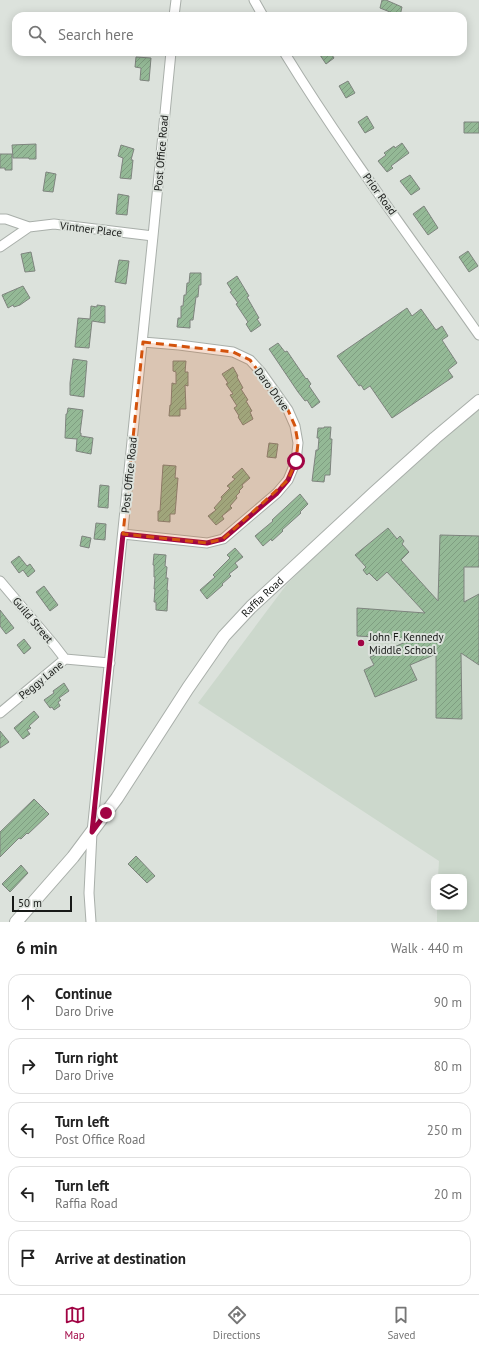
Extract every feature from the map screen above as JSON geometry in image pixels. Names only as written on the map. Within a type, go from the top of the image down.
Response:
[{"type":"main road","name":"Raffia Road","points":[[16,922],[73,857],[117,798],[188,688],[224,636],[251,608],[374,493],[479,401]]},
{"type":"street","points":[[174,12],[176,0]]},
{"type":"street","points":[[254,0],[260,12]]},
{"type":"street","name":"Post Office Road","points":[[91,922],[89,893],[92,832],[154,236],[171,56]]},
{"type":"street","name":"Prior Road","points":[[286,56],[310,96],[343,144],[479,334]]},
{"type":"street","name":"Vintner Place","points":[[0,219],[6,219],[29,227],[54,224],[154,236]]},
{"type":"street","name":"Vintner Place","points":[[0,248],[29,227]]},
{"type":"street","name":"Daro Drive","points":[[123,534],[207,543],[223,539],[277,493],[288,480],[296,461],[298,443],[295,426],[288,410],[261,372],[250,360],[233,352],[143,342]]},
{"type":"street","name":"Guild Street","points":[[0,581],[64,659]]},
{"type":"street","name":"Peggy Lane","points":[[0,713],[64,659],[110,663]]},
{"type":"highlighted area","points":[[143,342],[233,352],[250,360],[288,410],[295,426],[298,443],[296,461],[288,480],[223,539],[207,543],[123,534]]},
{"type":"shaded area","name":"John F. Kennedy Middle School","points":[[479,402],[479,922],[437,922],[437,910],[467,910],[467,874],[438,874],[439,861],[198,703],[287,584],[337,533]]},
{"type":"building","points":[[382,0],[386,0],[402,7],[401,12],[390,12],[380,8]]},
{"type":"building","points":[[321,56],[333,56],[334,58],[326,64]]},
{"type":"building","points":[[136,57],[151,58],[149,81],[140,80],[141,68],[135,67]]},
{"type":"building","points":[[348,81],[355,93],[346,98],[339,86]]},
{"type":"building","points":[[367,116],[374,128],[365,133],[358,122]]},
{"type":"building","points":[[464,122],[479,122],[479,133],[464,133]]},
{"type":"building","points":[[402,143],[409,153],[391,166],[393,168],[387,172],[378,161],[386,155],[384,153],[394,146],[395,148]]},
{"type":"building","points":[[36,144],[36,159],[13,158],[12,145]]},
{"type":"building","points":[[121,145],[134,149],[131,160],[133,160],[131,179],[120,178],[123,158],[118,156]]},
{"type":"building","points":[[0,154],[12,154],[12,170],[0,168]]},
{"type":"building","points":[[46,172],[56,174],[53,192],[43,191]]},
{"type":"building","points":[[410,175],[420,189],[411,195],[400,181]]},
{"type":"building","points":[[118,194],[129,196],[127,215],[116,214]]},
{"type":"building","points":[[424,206],[438,228],[428,235],[413,214]]},
{"type":"building","points":[[468,251],[478,266],[469,272],[459,257]]},
{"type":"building","points":[[31,252],[35,271],[25,272],[21,254]]},
{"type":"building","points":[[119,260],[129,261],[126,284],[115,282]]},
{"type":"building","points":[[190,273],[201,273],[201,285],[199,285],[198,297],[196,297],[193,320],[190,320],[190,328],[177,327],[178,318],[181,318],[181,306],[183,306],[184,295],[186,295]]},
{"type":"building","points":[[237,276],[249,296],[247,297],[259,318],[257,319],[261,325],[251,332],[246,324],[248,322],[236,304],[238,303],[230,292],[232,291],[227,283]]},
{"type":"building","points":[[23,286],[30,298],[20,305],[14,307],[13,305],[8,308],[2,295]]},
{"type":"building","points":[[97,305],[105,306],[105,323],[92,321],[89,348],[75,347],[78,318],[90,319],[91,306],[97,307]]},
{"type":"building","points":[[407,308],[412,316],[421,309],[436,330],[442,326],[448,336],[442,340],[457,363],[448,370],[453,377],[392,418],[370,386],[364,390],[361,385],[359,386],[337,356]]},
{"type":"building","points":[[278,343],[285,352],[287,351],[311,384],[309,386],[320,402],[312,408],[307,400],[305,401],[298,392],[269,349]]},
{"type":"building","points":[[73,359],[87,361],[84,397],[70,395]]},
{"type":"building","points":[[173,361],[186,361],[185,372],[188,372],[188,386],[185,385],[186,409],[180,409],[180,416],[169,416],[172,383],[176,384],[176,372],[173,371]]},
{"type":"building","points":[[233,367],[243,388],[241,389],[248,400],[246,401],[252,411],[250,412],[253,419],[243,425],[234,408],[237,406],[230,395],[233,394],[226,384],[228,383],[222,374]]},
{"type":"building","points":[[68,408],[83,410],[80,433],[81,436],[93,438],[91,454],[76,451],[77,439],[65,438],[66,414]]},
{"type":"building","points":[[331,427],[330,439],[332,439],[330,475],[325,475],[324,482],[312,481],[316,450],[318,450],[318,428]]},
{"type":"building","points":[[269,443],[278,444],[276,458],[267,457]]},
{"type":"building","points":[[163,465],[176,466],[175,478],[178,478],[175,514],[170,514],[170,522],[158,521]]},
{"type":"building","points":[[242,468],[250,478],[242,485],[243,487],[236,496],[237,498],[230,506],[232,508],[222,516],[224,519],[216,525],[208,516],[216,510],[214,508],[222,499],[221,497],[230,488],[227,486],[235,479],[232,477]]},
{"type":"building","points":[[100,485],[109,486],[108,508],[98,507]]},
{"type":"building","points":[[300,494],[308,504],[300,512],[301,513],[282,530],[283,531],[272,541],[271,539],[263,546],[255,536],[273,521],[272,520]]},
{"type":"building","points":[[96,523],[106,524],[105,540],[94,539]]},
{"type":"building","points":[[388,528],[397,539],[400,536],[404,541],[402,544],[409,552],[401,560],[438,601],[440,535],[479,536],[479,567],[464,567],[464,602],[479,594],[479,665],[461,653],[462,719],[436,718],[436,654],[410,665],[417,680],[375,697],[364,670],[374,665],[370,657],[413,639],[357,636],[357,608],[425,613],[387,572],[377,581],[369,573],[367,575],[363,570],[366,567],[355,555]]},
{"type":"building","points":[[82,536],[91,538],[89,548],[80,546]]},
{"type":"building","points":[[235,548],[243,557],[235,563],[238,567],[229,574],[231,576],[222,584],[223,585],[207,599],[200,590],[215,577],[213,575],[230,558],[227,555]]},
{"type":"building","points":[[154,554],[166,555],[166,578],[168,578],[167,611],[156,610],[156,602],[154,602]]},
{"type":"building","points":[[19,556],[27,566],[30,564],[35,571],[28,577],[23,570],[19,573],[11,562]]},
{"type":"building","points":[[44,586],[58,605],[50,611],[36,592]]},
{"type":"building","points":[[0,610],[14,628],[6,634],[0,626]]},
{"type":"building","points":[[24,639],[31,648],[24,654],[17,645]]},
{"type":"building","points":[[64,683],[69,691],[59,698],[61,700],[58,702],[60,706],[54,710],[52,707],[50,708],[44,700]]},
{"type":"building","points":[[34,711],[39,717],[29,726],[31,728],[27,730],[30,734],[23,739],[14,728]]},
{"type":"building","points":[[0,731],[9,742],[0,748]]},
{"type":"building","points":[[34,799],[49,814],[28,834],[27,833],[21,839],[19,838],[0,857],[0,832]]},
{"type":"building","points":[[136,856],[155,876],[147,883],[128,864]]},
{"type":"building","points":[[21,865],[28,873],[10,892],[2,884]]},
{"type":"place","name":"John F. Kennedy Middle School","points":[[361,643]]},
{"type":"route","points":[[106,813],[92,832],[123,534],[207,543],[223,539],[277,493],[288,480],[296,461]]}]
